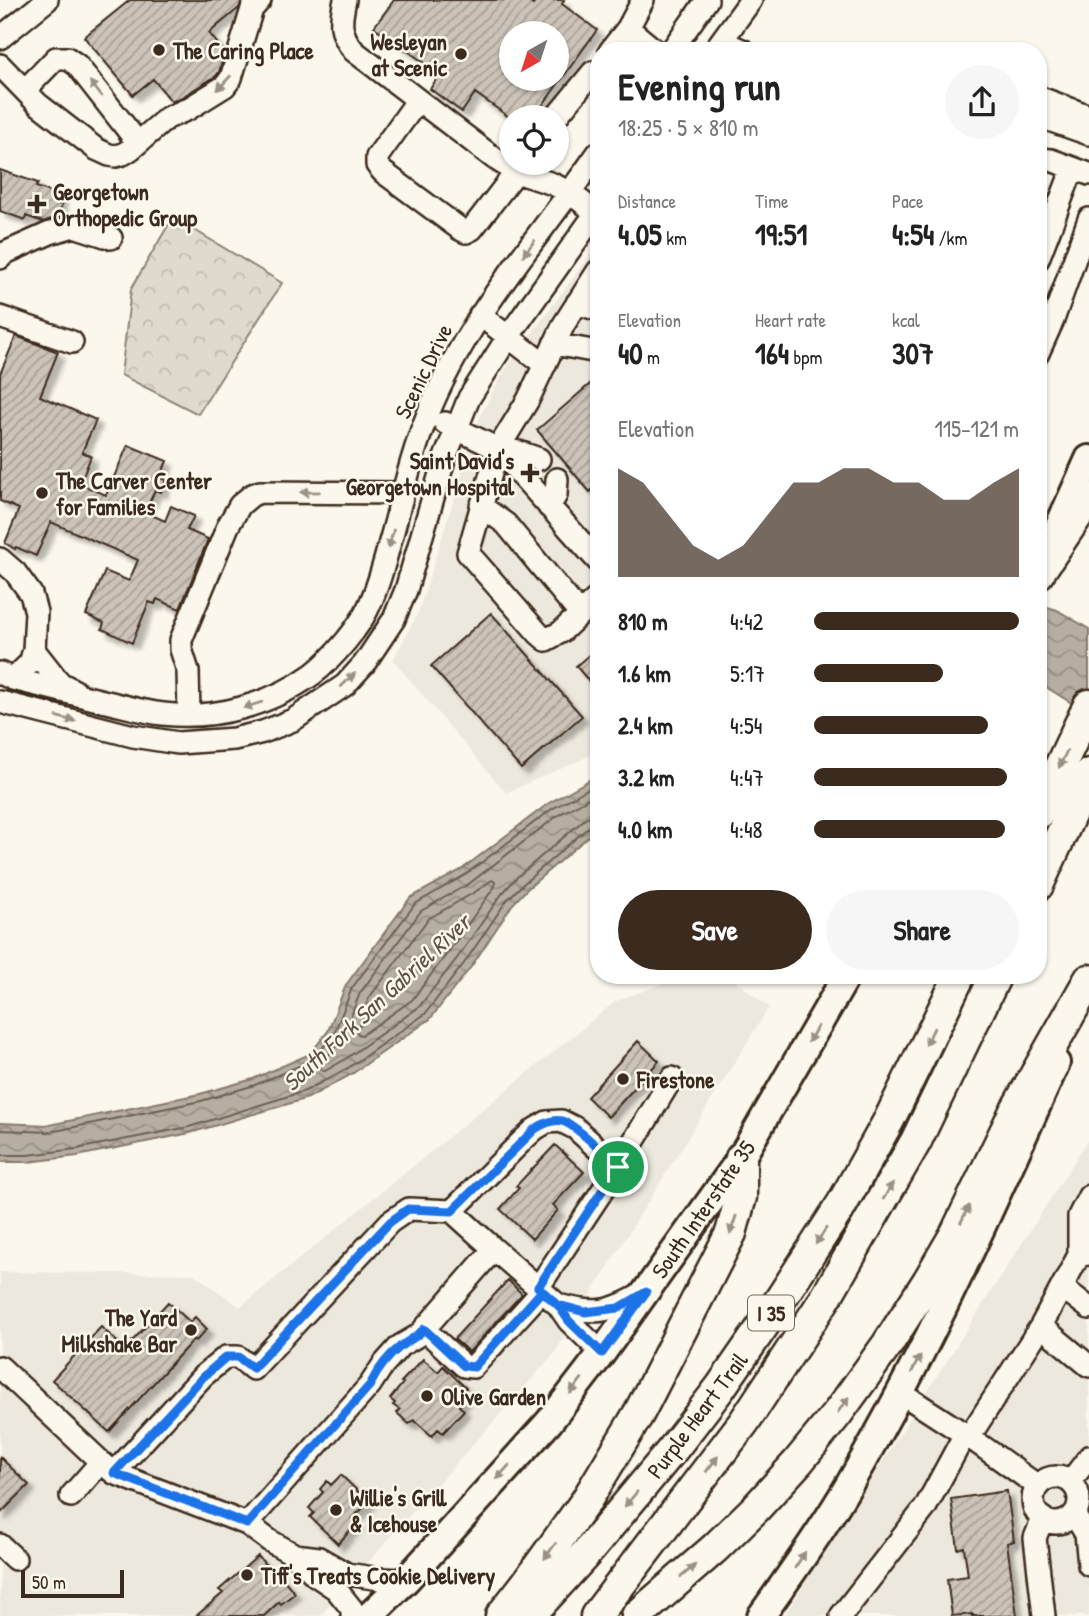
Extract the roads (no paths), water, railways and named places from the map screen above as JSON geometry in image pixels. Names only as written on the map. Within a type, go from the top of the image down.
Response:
[{"type":"highway","points":[[1047,561],[1089,498]]},
{"type":"highway","points":[[1047,794],[1089,705]]},
{"type":"highway","points":[[1047,866],[1089,774]]},
{"type":"highway","points":[[637,1616],[756,1508],[837,1414],[887,1345],[956,1233],[1014,1113],[1089,980]]},
{"type":"highway","name":"Purple Heart Trail","points":[[529,1616],[590,1549],[673,1449],[765,1323],[842,1204],[890,1120],[956,984]]},
{"type":"highway","name":"Purple Heart Trail","points":[[596,1616],[744,1422],[825,1299],[916,1141],[992,984]]},
{"type":"highway","points":[[501,1616],[586,1501],[639,1413],[730,1233],[741,1197],[741,1158]]},
{"type":"main road","points":[[1047,554],[1089,459]]},
{"type":"main road","name":"South Interstate 35","points":[[367,1615],[406,1580],[549,1422],[602,1353],[741,1158],[842,984]]},
{"type":"main road","points":[[761,1616],[849,1486],[901,1393],[981,1231],[1089,988]]},
{"type":"street","points":[[0,38],[47,0]]},
{"type":"street","points":[[0,65],[37,104],[102,153],[123,154],[167,118],[188,109],[225,86],[231,78],[252,9],[260,0]]},
{"type":"street","points":[[345,0],[341,24],[344,40],[354,51],[499,160]]},
{"type":"street","points":[[617,42],[643,0]]},
{"type":"street","points":[[678,42],[708,0]]},
{"type":"street","points":[[720,42],[751,0]]},
{"type":"street","points":[[628,28],[645,42]]},
{"type":"street","points":[[24,90],[56,58],[67,58],[77,65],[138,143]]},
{"type":"street","points":[[566,105],[590,76]]},
{"type":"street","points":[[418,100],[377,157],[377,165],[383,172],[466,232],[472,229],[513,175]]},
{"type":"street","points":[[1047,100],[1089,116]]},
{"type":"street","points":[[1047,119],[1089,135]]},
{"type":"street","points":[[1047,160],[1081,171],[1047,240]]},
{"type":"street","name":"Scenic Drive","points":[[7,676],[163,714],[189,715],[245,708],[266,700],[314,674],[334,655],[369,607],[382,570],[411,462],[428,414],[460,347],[480,315],[590,164]]},
{"type":"street","points":[[535,175],[590,207]]},
{"type":"street","points":[[1047,310],[1089,219]]},
{"type":"street","points":[[0,702],[133,736],[178,743],[234,739],[263,732],[293,720],[345,685],[365,664],[394,619],[406,590],[444,460],[469,398],[508,337],[590,223]]},
{"type":"street","points":[[0,258],[5,253],[50,233],[74,226],[111,238]]},
{"type":"street","points":[[590,283],[564,324],[528,400],[498,449],[468,553],[546,640],[561,632],[590,605]]},
{"type":"street","points":[[577,303],[590,307]]},
{"type":"street","points":[[480,315],[545,365]]},
{"type":"street","points":[[0,317],[72,342]]},
{"type":"street","points":[[554,344],[590,351]]},
{"type":"street","points":[[428,414],[498,449],[539,459]]},
{"type":"street","points":[[498,449],[590,552]]},
{"type":"street","points":[[549,508],[556,495],[558,479]]},
{"type":"street","points":[[189,715],[188,671],[181,640],[228,526],[240,505],[260,492],[403,493]]},
{"type":"street","points":[[481,506],[506,524],[580,614]]},
{"type":"street","points":[[0,559],[15,572],[30,594],[36,612],[34,650],[30,663],[7,676]]},
{"type":"street","points":[[34,650],[60,683],[86,697]]},
{"type":"street","points":[[424,1329],[464,1366],[474,1367],[546,1295],[618,1167],[672,1079]]},
{"type":"street","points":[[452,1211],[523,1140],[547,1122],[561,1121],[575,1128],[618,1167]]},
{"type":"street","points":[[841,1616],[925,1508],[967,1435],[1041,1326],[1084,1254],[1079,1216],[1089,1196]]},
{"type":"street","points":[[71,1496],[108,1468],[226,1357],[238,1357],[253,1368],[390,1222],[408,1209],[452,1211],[546,1295],[602,1353]]},
{"type":"street","points":[[247,1524],[370,1385],[391,1356],[400,1346],[419,1335],[494,1249]]},
{"type":"street","points":[[1062,1287],[1089,1308]]},
{"type":"street","points":[[546,1295],[585,1312],[619,1308],[646,1292]]},
{"type":"street","points":[[1041,1326],[1089,1366]]},
{"type":"street","points":[[0,1367],[108,1468],[247,1524],[295,1555],[315,1575],[336,1589],[352,1609],[367,1615]]},
{"type":"street","points":[[901,1393],[967,1435],[1038,1486]]},
{"type":"street","points":[[1070,1482],[1089,1457]]},
{"type":"street","points":[[1050,1478],[1070,1482],[1079,1501],[1074,1514],[1063,1522],[1056,1523],[1043,1518],[1034,1507],[1038,1486],[1050,1478]]},
{"type":"street","points":[[1074,1514],[1086,1534],[1089,1564]]},
{"type":"street","points":[[1043,1518],[1035,1538],[1044,1616]]},
{"type":"street","points":[[295,1555],[319,1558],[348,1574],[406,1580]]},
{"type":"water","points":[[1047,607],[1089,629],[1089,714],[1047,688]]},
{"type":"water","name":"South Fork San Gabriel River","points":[[590,780],[590,835],[512,905],[471,967],[430,1019],[352,1074],[308,1098],[190,1133],[77,1156],[28,1162],[0,1162],[0,1123],[49,1125],[200,1094],[253,1079],[310,1054],[328,1031],[346,985],[410,898],[461,870],[549,803]]},
{"type":"place","name":"The Caring Place","points":[[159,50]]},
{"type":"place","name":"Wesleyan at Scenic","points":[[461,54]]},
{"type":"place","name":"Georgetown Orthopedic Group","points":[[37,204]]},
{"type":"place","name":"Saint David's Georgetown Hospital","points":[[530,473]]},
{"type":"place","name":"The Carver Center for Families","points":[[42,493]]},
{"type":"place","name":"Firestone","points":[[623,1079]]},
{"type":"place","name":"The Yard Milkshake Bar","points":[[191,1330]]},
{"type":"place","name":"Olive Garden","points":[[427,1396]]},
{"type":"place","name":"Willie's Grill & Icehouse","points":[[336,1510]]},
{"type":"place","name":"Tiff's Treats Cookie Delivery","points":[[247,1575]]}]
